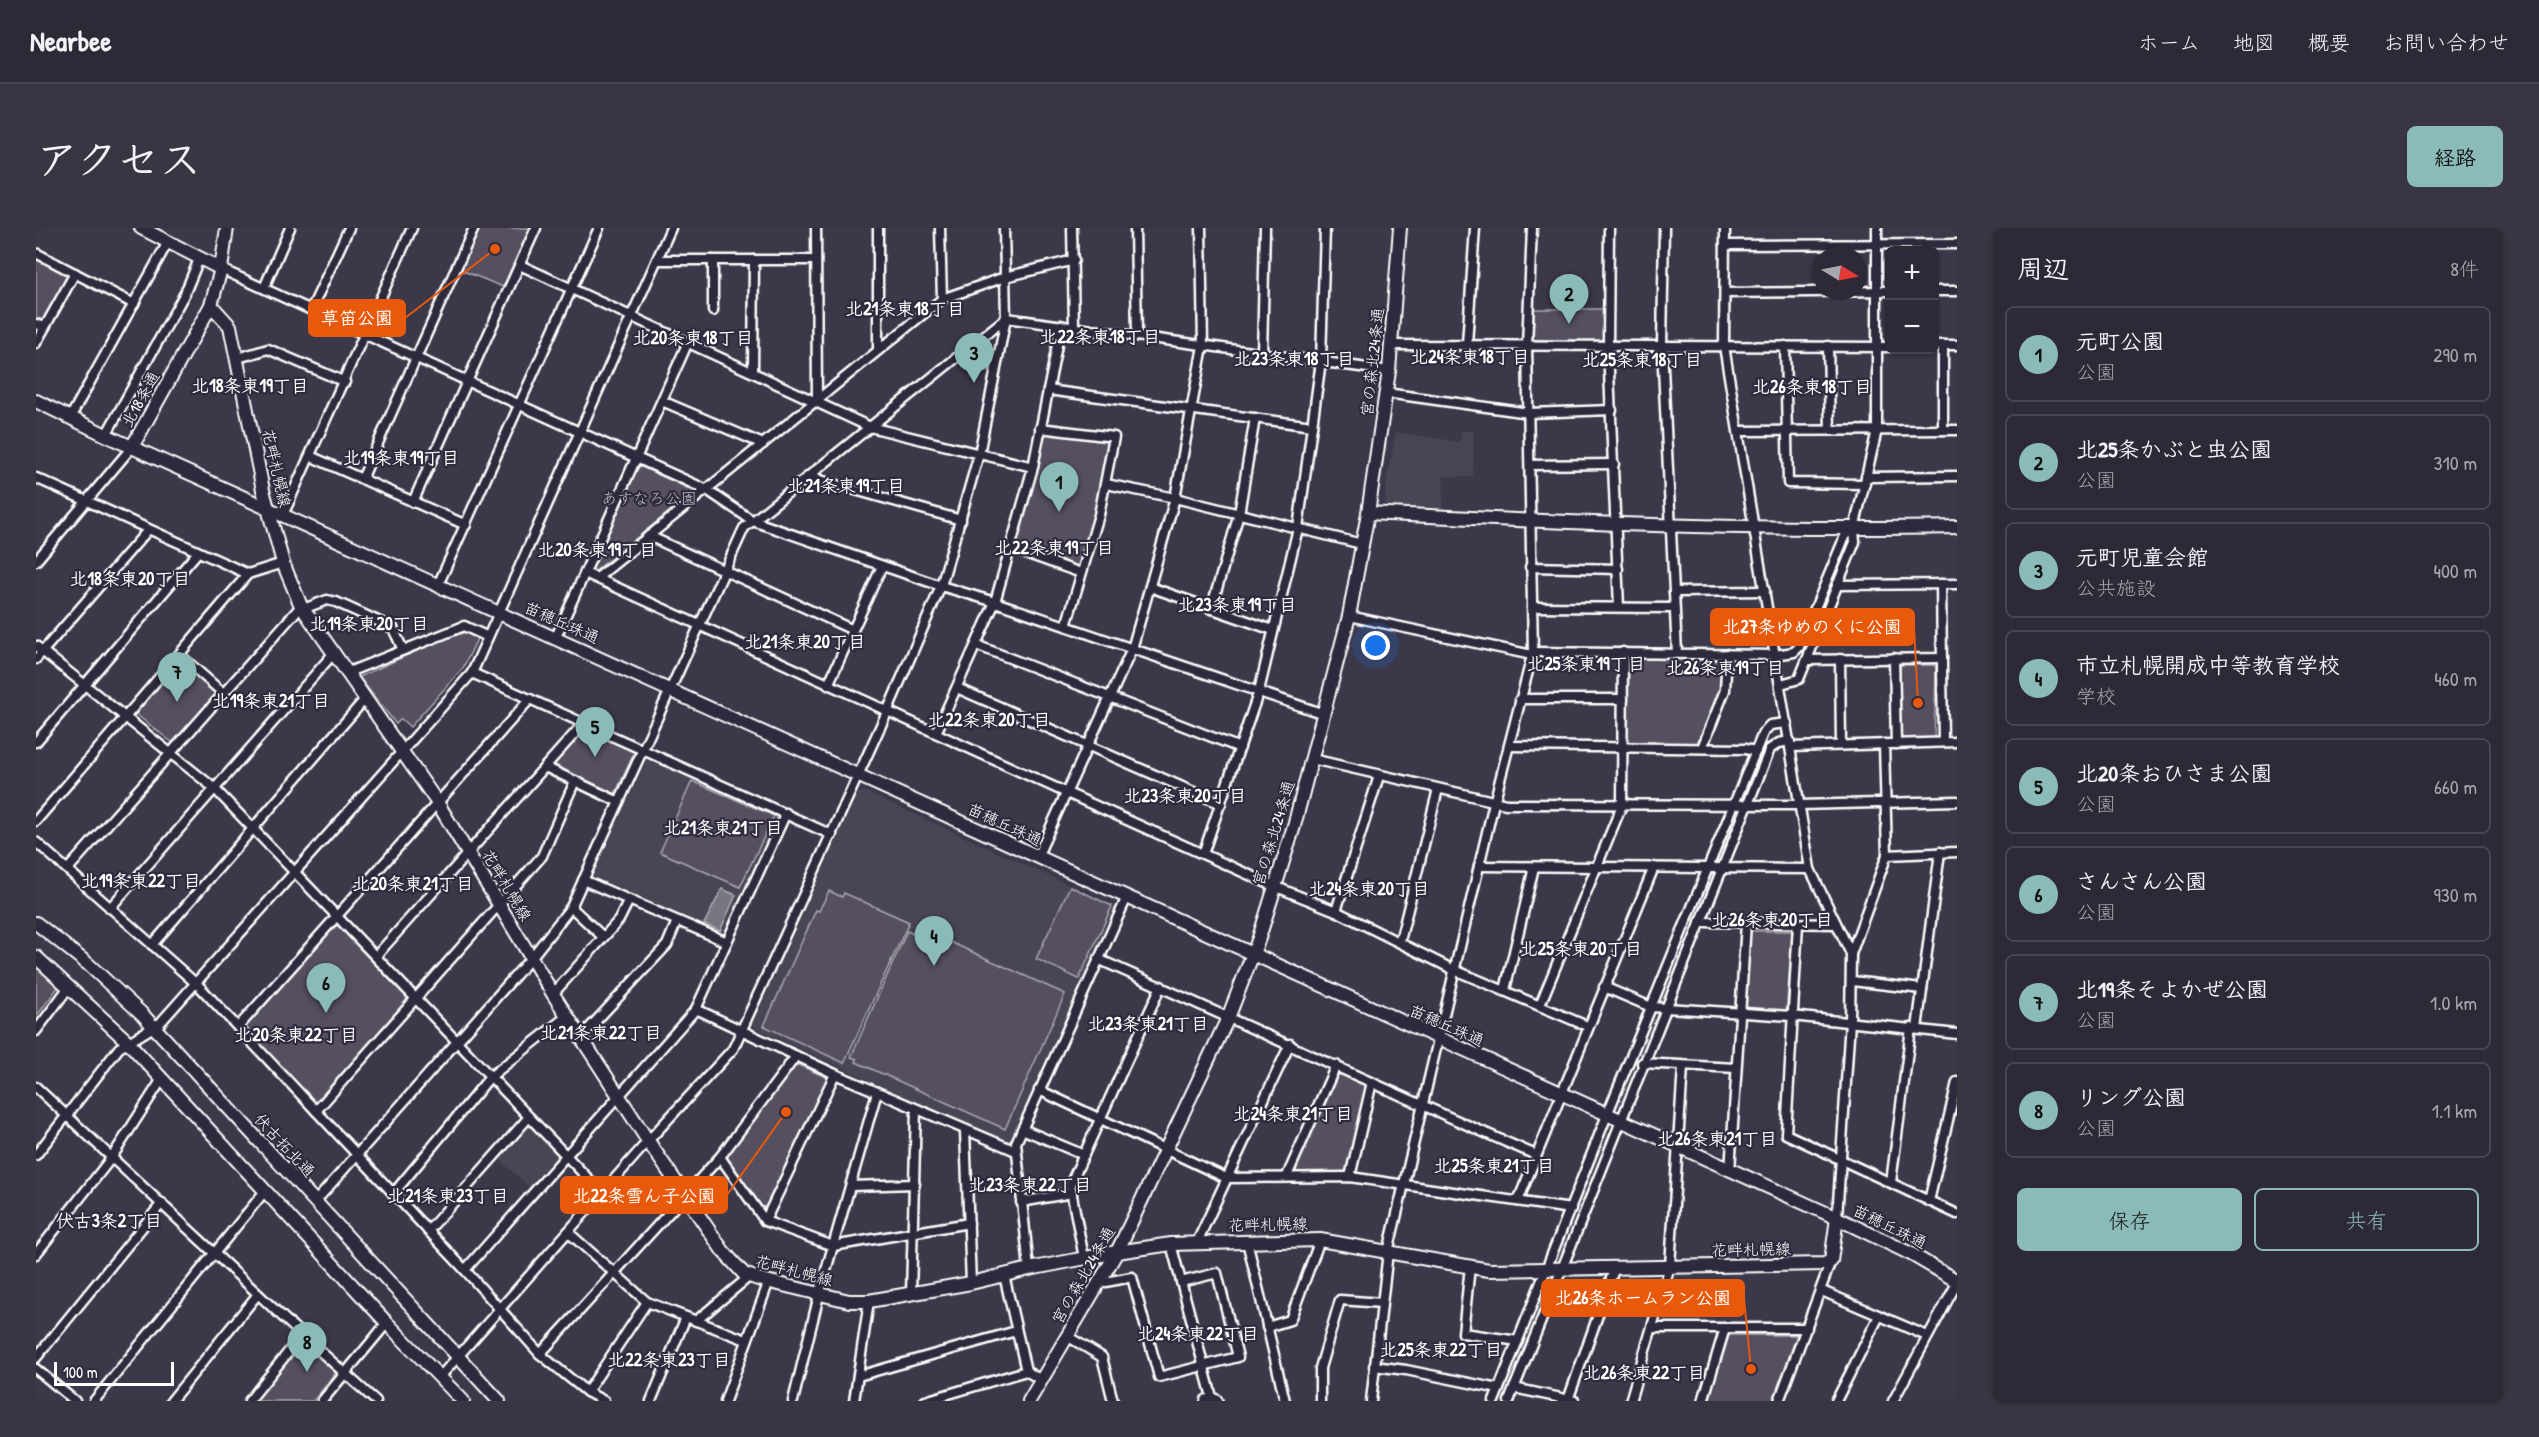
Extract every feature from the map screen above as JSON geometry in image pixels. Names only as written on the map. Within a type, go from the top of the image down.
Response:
[{"type":"street","points":[[141,228],[221,269],[707,490],[753,521],[1324,714]]},
{"type":"street","name":"北18条通","points":[[36,561],[132,447],[212,305],[221,269],[227,228]]},
{"type":"street","points":[[264,288],[290,228]]},
{"type":"street","points":[[312,310],[349,228]]},
{"type":"street","points":[[283,515],[345,382],[412,228]]},
{"type":"street","points":[[362,479],[474,228]]},
{"type":"street","points":[[413,502],[536,228]]},
{"type":"street","points":[[438,585],[598,228]]},
{"type":"street","points":[[36,1155],[119,1048],[127,1041],[154,1027],[472,673],[671,228]]},
{"type":"street","points":[[816,228],[817,401]]},
{"type":"street","points":[[878,228],[878,351]]},
{"type":"street","points":[[940,228],[942,299]]},
{"type":"street","points":[[439,1378],[648,1141],[733,1049],[859,775],[941,586],[962,520],[979,454],[1006,318],[1005,228]]},
{"type":"street","points":[[1072,228],[1074,327]]},
{"type":"street","points":[[1135,228],[1137,335]]},
{"type":"street","points":[[1037,857],[1132,649],[1175,498],[1203,346],[1201,228]]},
{"type":"street","points":[[1262,354],[1265,228]]},
{"type":"street","points":[[1203,854],[1259,691],[1298,528],[1321,361],[1325,228]]},
{"type":"street","name":"宮の森北24条通","points":[[1029,1401],[1117,1252],[1228,1018],[1253,956],[1312,759],[1349,616],[1368,513],[1389,371],[1400,228]]},
{"type":"street","points":[[1467,345],[1475,228]]},
{"type":"street","points":[[1371,1401],[1388,1252],[1479,866],[1532,654],[1527,346],[1532,228]]},
{"type":"street","points":[[1609,228],[1608,346],[1618,607]]},
{"type":"street","points":[[1664,228],[1662,347],[1677,653]]},
{"type":"street","points":[[1725,228],[1724,346],[1791,744],[1799,805],[1810,868],[1851,954]]},
{"type":"street","points":[[1781,684],[1799,679],[1855,542],[1854,529],[1877,430],[1877,228]]},
{"type":"street","points":[[71,416],[168,242]]},
{"type":"street","points":[[1725,245],[1957,244]]},
{"type":"street","points":[[36,253],[134,303]]},
{"type":"street","points":[[106,435],[185,293],[200,259]]},
{"type":"street","points":[[657,260],[816,260]]},
{"type":"street","points":[[713,260],[713,311]]},
{"type":"street","points":[[753,372],[754,260]]},
{"type":"street","points":[[597,578],[942,299],[1005,277],[1074,260]]},
{"type":"street","points":[[520,265],[870,427],[1033,467]]},
{"type":"street","points":[[36,343],[40,326],[75,273]]},
{"type":"street","points":[[1725,293],[1885,291]]},
{"type":"street","points":[[1939,291],[1957,291]]},
{"type":"street","name":"花畔札幌線","points":[[212,305],[230,326],[263,490],[283,563],[302,608],[469,852],[553,994],[648,1141],[723,1251],[737,1268],[750,1276],[819,1295],[849,1301],[869,1300],[971,1283],[1084,1258],[1171,1244],[1320,1240],[1489,1270],[1824,1264],[1831,1262]]},
{"type":"street","points":[[315,1202],[531,958],[571,908],[726,572],[744,528],[1006,318],[1389,371]]},
{"type":"street","points":[[936,733],[995,602],[1033,467],[1061,325]]},
{"type":"street","points":[[556,637],[688,342]]},
{"type":"street","points":[[1391,345],[1885,347]]},
{"type":"street","points":[[1943,430],[1939,345],[1957,345]]},
{"type":"street","points":[[1785,346],[1788,483],[1957,476]]},
{"type":"street","points":[[1828,346],[1830,430]]},
{"type":"street","points":[[238,358],[268,349],[345,382]]},
{"type":"street","points":[[1048,390],[1312,426]]},
{"type":"street","points":[[1386,393],[1528,413],[1612,410]]},
{"type":"street","points":[[662,400],[763,444]]},
{"type":"street","name":"苗穂丘珠通","points":[[36,401],[132,447],[556,637],[1253,956],[1837,1218],[1911,1254],[1957,1282]]},
{"type":"street","points":[[1211,609],[1239,514],[1255,418]]},
{"type":"street","points":[[1040,428],[1114,437],[1106,484],[1066,626]]},
{"type":"street","points":[[1739,431],[1957,430]]},
{"type":"street","points":[[310,456],[466,525]]},
{"type":"street","points":[[1530,465],[1614,464]]},
{"type":"street","points":[[809,477],[962,520]]},
{"type":"street","points":[[36,478],[248,574]]},
{"type":"street","points":[[1106,484],[1175,498],[1362,544]]},
{"type":"street","points":[[1368,513],[1670,526],[1854,529],[1957,527]]},
{"type":"street","points":[[1349,616],[1532,654],[1623,652],[1775,655],[1794,652],[1799,647],[1845,536],[1854,529]]},
{"type":"street","points":[[36,659],[40,649],[148,530]]},
{"type":"street","points":[[649,536],[853,630]]},
{"type":"street","points":[[1011,548],[1081,573]]},
{"type":"street","points":[[36,742],[198,552]]},
{"type":"street","points":[[36,821],[248,574],[283,563]]},
{"type":"street","points":[[828,685],[882,566]]},
{"type":"street","points":[[1530,567],[1618,569]]},
{"type":"street","points":[[585,573],[1067,794],[1274,886],[1336,911],[1455,970],[1587,1026]]},
{"type":"street","points":[[1941,584],[1943,742]]},
{"type":"street","points":[[1837,585],[1957,584]]},
{"type":"street","points":[[1150,587],[1273,630]]},
{"type":"street","points":[[1674,592],[1765,591]]},
{"type":"street","points":[[69,869],[302,608],[327,600],[336,602],[393,628],[403,650]]},
{"type":"street","points":[[1532,607],[1674,608]]},
{"type":"street","points":[[346,672],[464,626],[488,637]]},
{"type":"street","points":[[976,645],[1239,748]]},
{"type":"street","points":[[40,649],[214,788],[602,1193]]},
{"type":"street","points":[[1540,1005],[1622,805],[1623,652]]},
{"type":"street","points":[[110,908],[333,654]]},
{"type":"street","points":[[1702,748],[1725,690],[1727,654]]},
{"type":"street","points":[[180,655],[224,694]]},
{"type":"street","points":[[1894,658],[1896,744]]},
{"type":"street","points":[[1807,660],[1942,658]]},
{"type":"street","points":[[1840,659],[1841,745]]},
{"type":"street","points":[[472,673],[832,835]]},
{"type":"street","points":[[957,688],[1221,804]]},
{"type":"street","points":[[152,945],[365,699]]},
{"type":"street","points":[[239,1026],[530,699]]},
{"type":"street","points":[[1520,699],[1623,699]]},
{"type":"street","points":[[376,956],[584,723]]},
{"type":"street","points":[[1509,1401],[1555,1268],[1571,1209],[1763,733],[1770,725],[1787,723]]},
{"type":"street","points":[[1494,1401],[1518,1341],[1555,1268],[1619,1120],[1770,749],[1779,743],[1841,745],[1957,742]]},
{"type":"street","points":[[1779,1401],[1822,1292],[1831,1262],[1841,1160],[1852,981],[1851,954],[1887,855],[1884,744]]},
{"type":"street","points":[[1509,746],[1702,748],[1756,751]]},
{"type":"street","points":[[1312,759],[1495,802],[1799,805],[1957,801]]},
{"type":"street","points":[[545,767],[619,802]]},
{"type":"street","points":[[1336,911],[1379,776]]},
{"type":"street","points":[[316,1111],[542,856],[575,781]]},
{"type":"street","points":[[1400,941],[1438,789]]},
{"type":"street","points":[[465,1270],[696,1009],[786,813]]},
{"type":"street","points":[[36,842],[195,983],[239,1026],[540,1354],[587,1392],[604,1401]]},
{"type":"street","points":[[1891,1182],[1922,989],[1940,852]]},
{"type":"street","points":[[1887,855],[1957,852]]},
{"type":"street","points":[[1479,866],[1810,868]]},
{"type":"street","points":[[1505,990],[1534,867]]},
{"type":"street","points":[[1518,1201],[1587,1026],[1654,867]]},
{"type":"street","points":[[583,880],[727,942]]},
{"type":"street","points":[[1029,1269],[1016,1143],[1126,897]]},
{"type":"street","points":[[553,994],[619,920],[629,900]]},
{"type":"street","points":[[571,908],[603,937]]},
{"type":"street","points":[[581,1037],[666,945],[677,921]]},
{"type":"street","points":[[1700,922],[1836,924]]},
{"type":"street","name":"伏古拓北通","points":[[36,923],[87,964],[154,1027],[499,1401]]},
{"type":"street","points":[[1730,1171],[1746,923]]},
{"type":"street","points":[[1798,924],[1786,1134],[1957,1214]]},
{"type":"street","points":[[36,957],[127,1041],[387,1323],[463,1401]]},
{"type":"street","points":[[1098,959],[1536,1155]]},
{"type":"street","points":[[1852,981],[1922,989]]},
{"type":"street","points":[[1084,1258],[1070,1185],[1161,986]]},
{"type":"street","points":[[36,1031],[69,987]]},
{"type":"street","points":[[1604,987],[1651,1008],[1792,1016],[1957,1034]]},
{"type":"street","points":[[696,1009],[916,1110],[1016,1151]]},
{"type":"street","points":[[393,1194],[490,1077],[567,1016]]},
{"type":"street","points":[[1197,1242],[1290,1044]]},
{"type":"street","points":[[540,1354],[720,1157],[796,1056]]},
{"type":"street","points":[[1642,1063],[1683,1067],[1736,1068]]},
{"type":"street","points":[[1287,1176],[1336,1065]]},
{"type":"street","points":[[1630,1401],[1670,1266],[1683,1067]]},
{"type":"street","points":[[765,1221],[836,1074]]},
{"type":"street","points":[[36,1254],[112,1157],[162,1079]]},
{"type":"street","points":[[1350,1177],[1372,1082]]},
{"type":"street","points":[[1929,1201],[1957,1082]]},
{"type":"street","points":[[36,1087],[344,1374],[376,1401]]},
{"type":"street","points":[[1039,1090],[1226,1178],[1350,1177],[1571,1209]]},
{"type":"street","points":[[793,1401],[819,1295],[877,1092]]},
{"type":"street","points":[[911,1294],[916,1110]]},
{"type":"street","points":[[428,1231],[529,1117]]},
{"type":"street","points":[[1022,1129],[1084,1155]]},
{"type":"street","points":[[965,1131],[971,1283]]},
{"type":"street","points":[[720,1157],[765,1221],[833,1246],[969,1223]]},
{"type":"street","points":[[851,1186],[915,1184]]},
{"type":"street","points":[[94,1401],[265,1191]]},
{"type":"street","points":[[1021,1202],[1072,1193]]},
{"type":"street","points":[[36,1358],[162,1203]]},
{"type":"street","points":[[568,1232],[647,1302],[746,1340]]},
{"type":"street","points":[[1267,1327],[1290,1320],[1320,1240]]},
{"type":"street","points":[[1248,1241],[1285,1401]]},
{"type":"street","points":[[1171,1244],[1215,1401],[1208,1401]]},
{"type":"street","points":[[1470,1266],[1462,1333],[1518,1341]]},
{"type":"street","points":[[1514,1388],[1571,1400],[1616,1267]]},
{"type":"street","points":[[1100,1283],[1132,1277],[1159,1377],[1238,1357],[1217,1272],[1181,1282]]},
{"type":"street","points":[[1004,1275],[1026,1371],[1041,1380]]},
{"type":"street","points":[[696,1321],[750,1276]]},
{"type":"street","points":[[725,1401],[769,1281]]},
{"type":"street","points":[[1893,1401],[1957,1282]]},
{"type":"street","points":[[1822,1292],[1927,1336]]},
{"type":"street","points":[[171,1401],[258,1294]]},
{"type":"street","points":[[854,1401],[869,1300]]},
{"type":"street","points":[[1320,1401],[1320,1368],[1340,1300],[1382,1303]]},
{"type":"street","points":[[587,1392],[647,1302]]},
{"type":"street","points":[[1836,1401],[1879,1316]]},
{"type":"street","points":[[651,1401],[686,1317]]},
{"type":"street","points":[[322,1401],[387,1323]]},
{"type":"street","points":[[1652,1328],[1808,1328]]},
{"type":"street","points":[[1703,1401],[1725,1328]]},
{"type":"street","points":[[858,1376],[1016,1331]]},
{"type":"street","points":[[249,1401],[302,1335]]},
{"type":"street","points":[[1067,1336],[1102,1357],[1113,1401]]},
{"type":"street","points":[[1374,1366],[1406,1370],[1499,1389]]},
{"type":"street","points":[[36,1369],[75,1401]]},
{"type":"street","points":[[925,1401],[1026,1371]]},
{"type":"shaded area","points":[[1462,430],[1474,432],[1473,477],[1444,476],[1443,509],[1385,506],[1386,483],[1396,432],[1460,442]]},
{"type":"shaded area","points":[[648,756],[780,814],[724,935],[593,876]]},
{"type":"shaded area","points":[[864,791],[1113,905],[1116,909],[1009,1142],[1006,1143],[755,1028],[753,1023],[857,794]]},
{"type":"shaded area","points":[[722,889],[736,895],[720,931],[704,924]]},
{"type":"shaded area","points":[[526,1125],[560,1157],[531,1189],[497,1157]]},
{"type":"green space","points":[[479,228],[530,228],[503,287],[461,270]]},
{"type":"green space","points":[[36,258],[68,276],[42,322],[36,321]]},
{"type":"green space","points":[[1534,309],[1604,309],[1603,338],[1600,341],[1535,341],[1533,338]]},
{"type":"green space","points":[[1046,432],[1110,443],[1103,481],[1077,567],[1015,543],[1043,434]]},
{"type":"green space","name":"あすなろ公園","points":[[637,465],[694,491],[595,571],[590,569]]},
{"type":"green space","points":[[463,630],[478,637],[463,668],[410,727],[401,719],[396,724],[359,677]]},
{"type":"green space","points":[[1630,657],[1718,658],[1720,661],[1720,690],[1697,743],[1629,743],[1627,740],[1628,660]]},
{"type":"green space","points":[[181,661],[217,692],[173,743],[136,713]]},
{"type":"green space","points":[[1900,665],[1934,665],[1936,667],[1934,740],[1902,741],[1900,739]]},
{"type":"green space","points":[[584,729],[633,750],[634,753],[616,792],[612,794],[556,767],[555,762]]},
{"type":"green space","points":[[692,781],[774,816],[740,887],[660,852]]},
{"type":"green space","points":[[1070,886],[1112,906],[1079,979],[1036,959]]},
{"type":"green space","points":[[829,891],[842,897],[844,893],[909,922],[844,1063],[764,1026],[816,910],[819,911]]},
{"type":"green space","points":[[334,926],[338,926],[407,998],[406,1002],[316,1102],[313,1102],[245,1030],[246,1025]]},
{"type":"green space","points":[[907,931],[924,939],[928,932],[1065,994],[1005,1129],[856,1062],[857,1059],[851,1057]]},
{"type":"green space","points":[[1750,931],[1791,931],[1793,934],[1786,1012],[1746,1010],[1744,1007],[1747,933]]},
{"type":"green space","points":[[36,962],[62,982],[36,1017]]},
{"type":"green space","points":[[796,1064],[826,1077],[827,1080],[766,1206],[762,1207],[728,1159],[728,1155]]},
{"type":"green space","points":[[1341,1074],[1364,1084],[1366,1089],[1346,1170],[1343,1173],[1297,1172],[1293,1168],[1337,1076]]},
{"type":"green space","points":[[1729,1335],[1797,1335],[1773,1401],[1708,1401]]},
{"type":"green space","points":[[303,1343],[335,1371],[313,1401],[255,1401]]},
{"type":"place","name":"草笛公園","points":[[495,249]]},
{"type":"place","name":"北25条かぶと虫公園","points":[[1569,324]]},
{"type":"place","name":"元町児童会館","points":[[974,383]]},
{"type":"place","name":"元町公園","points":[[1059,512]]},
{"type":"place","name":"北19条そよかぜ公園","points":[[177,702]]},
{"type":"place","name":"北27条ゆめのくに公園","points":[[1918,703]]},
{"type":"place","name":"北20条おひさま公園","points":[[595,757]]},
{"type":"place","name":"市立札幌開成中等教育学校","points":[[934,966]]},
{"type":"place","name":"さんさん公園","points":[[326,1013]]},
{"type":"place","name":"北22条雪ん子公園","points":[[786,1112]]},
{"type":"place","name":"北26条ホームラン公園","points":[[1751,1369]]},
{"type":"place","name":"リング公園","points":[[307,1372]]},
{"type":"district","name":"北21条東18丁目","points":[[905,308]]},
{"type":"district","name":"北22条東18丁目","points":[[1100,336]]},
{"type":"district","name":"北20条東18丁目","points":[[693,337]]},
{"type":"district","name":"北24条東18丁目","points":[[1470,356]]},
{"type":"district","name":"北23条東18丁目","points":[[1294,358]]},
{"type":"district","name":"北25条東18丁目","points":[[1642,359]]},
{"type":"district","name":"北18条東19丁目","points":[[250,385]]},
{"type":"district","name":"北26条東18丁目","points":[[1812,386]]},
{"type":"district","name":"北19条東19丁目","points":[[401,457]]},
{"type":"district","name":"北21条東19丁目","points":[[846,485]]},
{"type":"district","name":"北22条東19丁目","points":[[1054,547]]},
{"type":"district","name":"北20条東19丁目","points":[[597,549]]},
{"type":"district","name":"北18条東20丁目","points":[[130,578]]},
{"type":"district","name":"北23条東19丁目","points":[[1237,604]]},
{"type":"district","name":"北19条東20丁目","points":[[369,623]]},
{"type":"district","name":"北21条東20丁目","points":[[805,641]]},
{"type":"district","name":"北25条東19丁目","points":[[1586,663]]},
{"type":"district","name":"北26条東19丁目","points":[[1725,667]]},
{"type":"district","name":"北19条東21丁目","points":[[271,700]]},
{"type":"district","name":"北22条東20丁目","points":[[989,719]]},
{"type":"district","name":"北23条東20丁目","points":[[1185,795]]},
{"type":"district","name":"北21条東21丁目","points":[[723,827]]},
{"type":"district","name":"北19条東22丁目","points":[[141,880]]},
{"type":"district","name":"北20条東21丁目","points":[[413,883]]},
{"type":"district","name":"北24条東20丁目","points":[[1369,888]]},
{"type":"district","name":"北26条東20丁目","points":[[1772,919]]},
{"type":"district","name":"北25条東20丁目","points":[[1581,948]]},
{"type":"district","name":"北23条東21丁目","points":[[1148,1023]]},
{"type":"district","name":"北21条東22丁目","points":[[601,1032]]},
{"type":"district","name":"北20条東22丁目","points":[[296,1034]]},
{"type":"district","name":"北24条東21丁目","points":[[1293,1113]]},
{"type":"district","name":"北26条東21丁目","points":[[1717,1138]]},
{"type":"district","name":"北25条東21丁目","points":[[1494,1165]]},
{"type":"district","name":"北23条東22丁目","points":[[1030,1184]]},
{"type":"district","name":"北21条東23丁目","points":[[448,1195]]},
{"type":"district","name":"伏古3条2丁目","points":[[109,1220]]},
{"type":"district","name":"北24条東22丁目","points":[[1198,1333]]},
{"type":"district","name":"北25条東22丁目","points":[[1441,1349]]},
{"type":"district","name":"北22条東23丁目","points":[[669,1359]]},
{"type":"district","name":"北26条東22丁目","points":[[1644,1372]]}]
